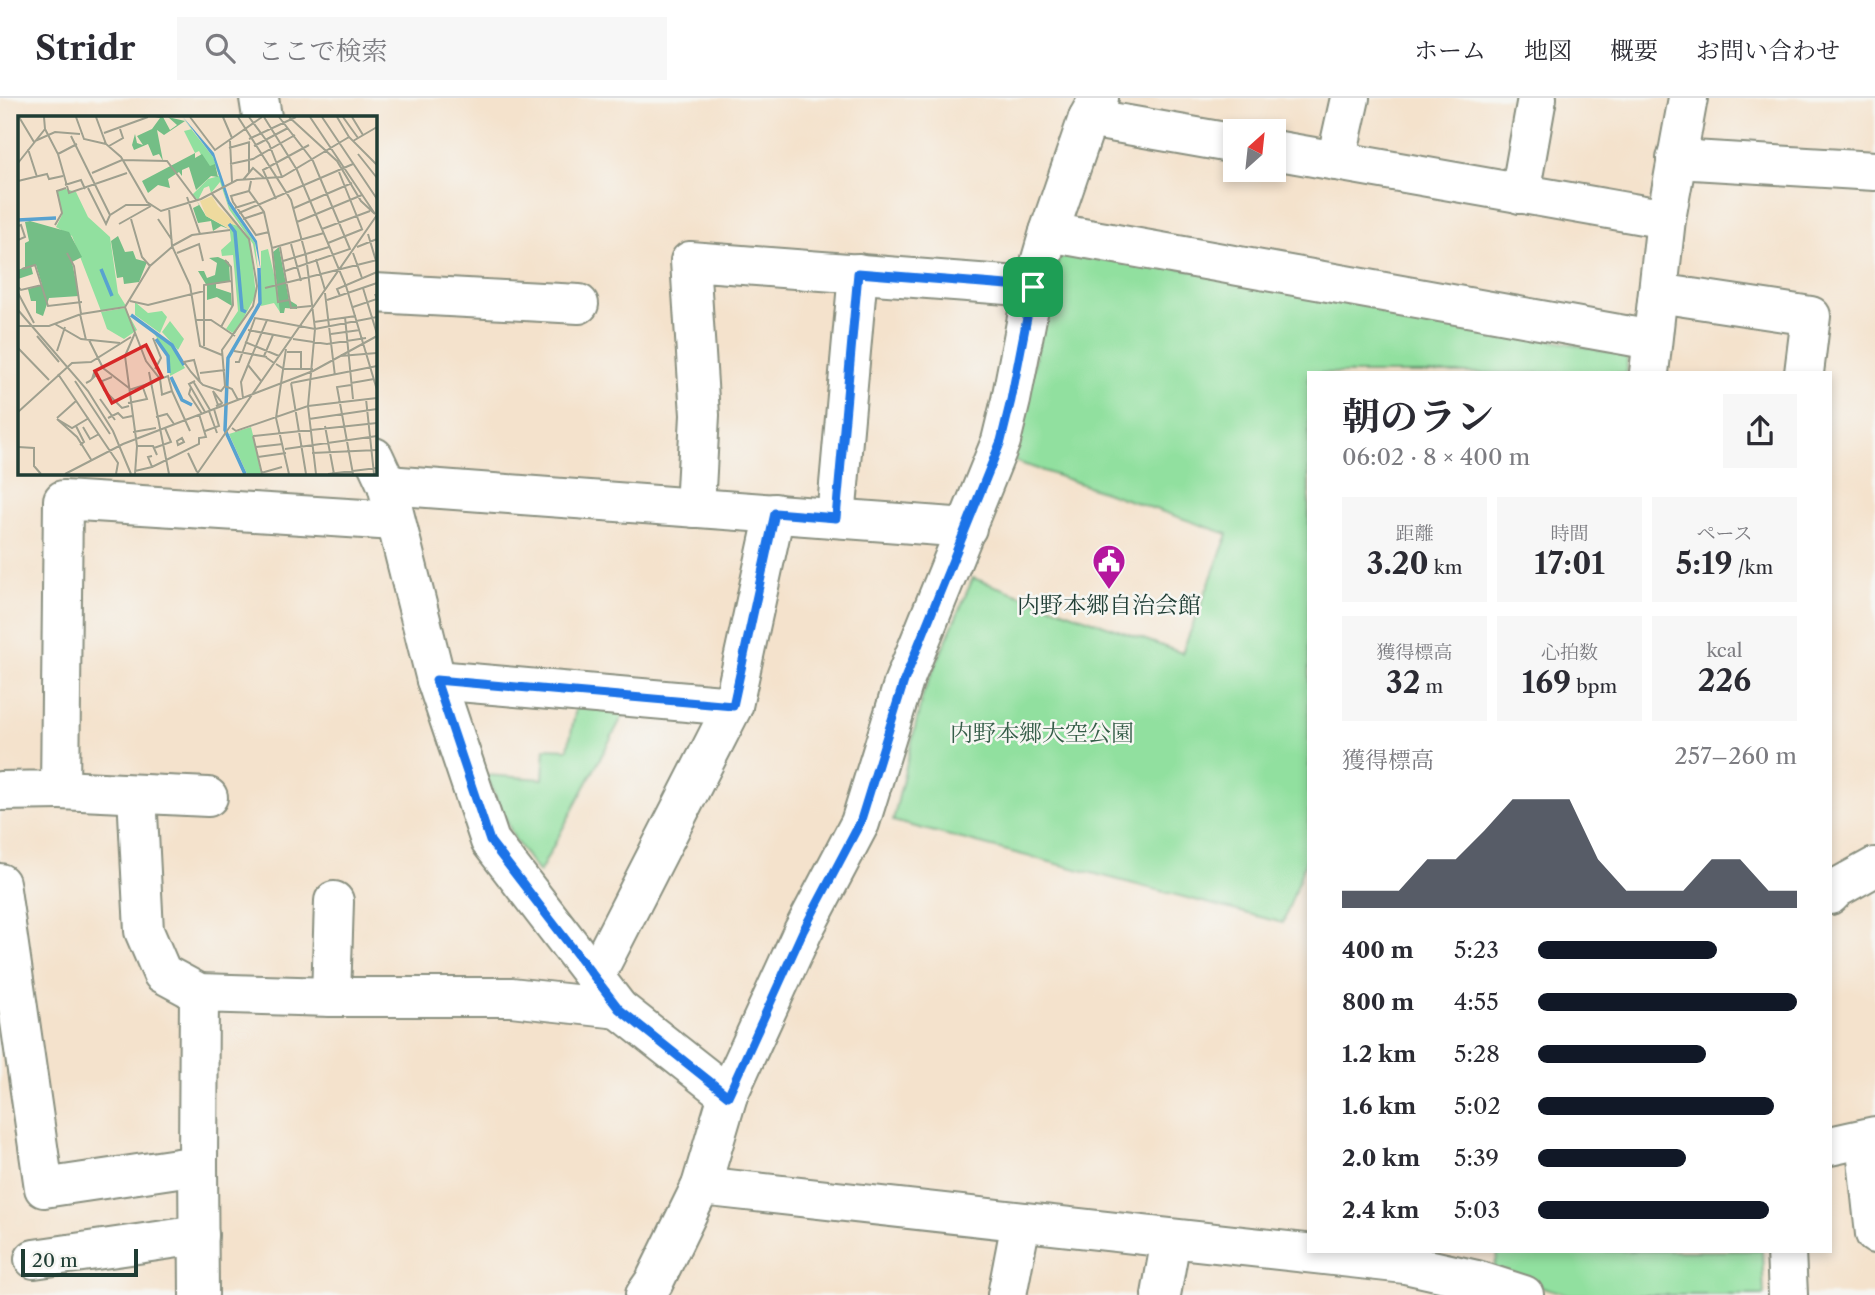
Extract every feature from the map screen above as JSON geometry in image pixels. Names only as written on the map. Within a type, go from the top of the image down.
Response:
[{"type":"street","points":[[259,98],[262,116]]},
{"type":"street","points":[[1336,161],[1350,98]]},
{"type":"street","points":[[1520,194],[1537,98]]},
{"type":"street","points":[[1049,232],[1651,356],[1666,219],[1688,98]]},
{"type":"street","points":[[645,1295],[701,1186],[728,1096],[803,931],[860,823],[904,681],[1001,441],[1033,287],[1049,232],[1093,108],[1223,141]]},
{"type":"street","points":[[1286,152],[1666,219]]},
{"type":"street","points":[[1676,159],[1875,171]]},
{"type":"street","points":[[695,508],[701,415],[690,261],[1033,287]]},
{"type":"street","points":[[836,518],[858,273]]},
{"type":"street","points":[[376,293],[579,304]]},
{"type":"street","points":[[1658,293],[1811,316],[1804,371]]},
{"type":"street","points":[[728,1096],[619,1009],[490,841],[436,680],[381,471],[695,508],[967,528]]},
{"type":"street","points":[[60,790],[63,500],[395,521]]},
{"type":"street","points":[[594,978],[733,706],[775,513]]},
{"type":"street","points":[[436,680],[733,706]]},
{"type":"street","points":[[0,791],[60,790],[208,796]]},
{"type":"street","points":[[137,793],[144,931],[162,973],[198,993],[331,997],[511,997],[619,1009]]},
{"type":"street","points":[[1832,893],[1875,867]]},
{"type":"street","points":[[0,883],[44,1188],[198,1165]]},
{"type":"street","points":[[331,997],[334,901]]},
{"type":"street","points":[[198,993],[199,1295]]},
{"type":"street","points":[[1857,1140],[1875,1234]]},
{"type":"street","points":[[701,1186],[1405,1264],[1478,1276],[1524,1295]]},
{"type":"street","points":[[1007,1295],[1021,1222]]},
{"type":"street","points":[[34,1259],[199,1235]]},
{"type":"street","points":[[1161,1295],[1171,1239]]},
{"type":"street","points":[[1786,1253],[1788,1295]]},
{"type":"green space","name":"内野本郷大空公園","points":[[1062,245],[1627,355],[1627,371],[1307,371],[1307,857],[1283,923],[893,821],[923,694],[973,578],[1182,653],[1228,534],[1011,460]]},
{"type":"green space","points":[[577,703],[627,708],[539,873],[515,840],[486,775],[543,779],[545,748],[568,749]]},
{"type":"green space","points":[[1498,1253],[1762,1253],[1764,1295],[1568,1295],[1493,1271]]},
{"type":"place","name":"内野本郷自治会館","points":[[1109,591]]},
{"type":"route","points":[[858,273],[1033,287],[1001,441],[904,681],[860,823],[803,931],[728,1096],[619,1009],[490,841],[436,680],[733,706],[775,513],[836,518],[858,273]]}]
